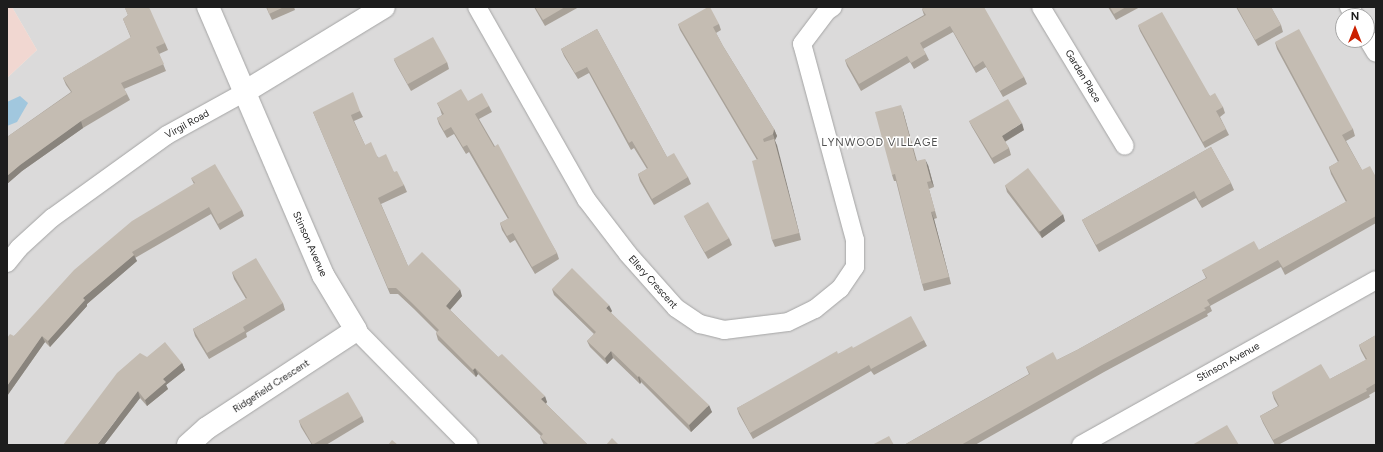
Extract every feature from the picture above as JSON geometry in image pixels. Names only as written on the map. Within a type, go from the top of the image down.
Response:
[{"type":"street","name":"Stinson Avenue","points":[[208,7],[243,93],[323,275],[356,330],[469,445]]},
{"type":"street","name":"Virgil Road","points":[[7,264],[19,248],[52,218],[160,140],[243,93],[384,7]]},
{"type":"street","name":"Ellery Crescent","points":[[476,7],[586,199],[676,308],[700,324],[724,330],[788,322],[815,310],[840,289],[855,268],[855,240],[802,44],[827,11],[833,7]]},
{"type":"street","name":"Garden Place","points":[[1041,7],[1125,146]]},
{"type":"street","name":"Stinson Avenue","points":[[1081,445],[1376,280]]},
{"type":"street","name":"Ridgefield Crescent","points":[[188,445],[207,428],[356,330]]},
{"type":"shaded area","points":[[7,7],[12,7],[37,50],[7,78]]},
{"type":"shaded area","points":[[12,7],[1376,7],[1376,445],[7,445],[7,78],[37,50]]},
{"type":"water","points":[[20,96],[28,103],[17,122],[7,126],[7,102]]},
{"type":"building","points":[[149,7],[165,43],[156,47],[164,64],[121,83],[127,94],[81,121],[7,176],[7,137],[72,92],[63,78],[131,37],[123,19],[128,15],[125,8]]},
{"type":"building","points":[[267,7],[284,7],[269,14]]},
{"type":"building","points":[[535,7],[565,7],[543,20]]},
{"type":"building","points":[[710,7],[719,24],[713,27],[723,46],[774,129],[773,134],[763,139],[764,142],[774,139],[799,233],[772,240],[752,161],[758,159],[678,24]]},
{"type":"building","points":[[925,7],[984,7],[1024,77],[1000,91],[983,61],[974,67],[950,26],[920,43],[926,54],[911,63],[907,56],[859,84],[845,60],[926,15],[922,9]]},
{"type":"building","points":[[1110,7],[1126,7],[1114,14]]},
{"type":"building","points":[[1237,7],[1271,7],[1281,25],[1255,40]]},
{"type":"building","points":[[1162,12],[1210,96],[1215,93],[1223,107],[1216,111],[1226,129],[1203,142],[1138,25]]},
{"type":"building","points":[[597,29],[667,157],[674,153],[688,177],[652,199],[638,174],[648,168],[632,141],[629,143],[587,67],[575,73],[561,49]]},
{"type":"building","points":[[1299,29],[1353,129],[1342,135],[1362,170],[1370,166],[1376,177],[1376,216],[1283,268],[1278,260],[1207,300],[1210,305],[1204,308],[1206,310],[1102,365],[961,445],[904,445],[1030,374],[1026,367],[1053,352],[1057,360],[1207,278],[1202,270],[1254,241],[1259,250],[1347,201],[1329,167],[1339,161],[1275,42]]},
{"type":"building","points":[[433,37],[447,62],[408,84],[394,59]]},
{"type":"building","points":[[461,89],[468,101],[482,93],[489,106],[475,114],[494,147],[498,144],[557,253],[532,267],[513,233],[507,236],[500,223],[509,218],[467,145],[463,147],[451,127],[444,131],[437,118],[444,114],[437,103]]},
{"type":"building","points":[[353,92],[360,111],[351,115],[365,145],[371,142],[378,158],[386,154],[394,172],[397,171],[404,185],[378,198],[408,266],[422,252],[460,289],[446,306],[498,357],[502,354],[545,396],[541,399],[588,445],[549,445],[540,437],[543,434],[475,368],[473,370],[436,333],[439,330],[412,303],[396,288],[388,288],[313,112]]},
{"type":"building","points":[[1008,99],[1022,123],[1002,136],[1009,148],[992,158],[969,121]]},
{"type":"building","points":[[901,105],[916,161],[925,159],[931,181],[927,182],[935,211],[931,212],[949,277],[922,284],[895,174],[892,175],[875,112]]},
{"type":"building","points":[[1211,147],[1231,183],[1199,201],[1194,191],[1096,245],[1082,220]]},
{"type":"building","points":[[215,164],[242,210],[218,224],[209,207],[132,252],[134,255],[83,298],[85,300],[48,341],[42,336],[7,386],[7,338],[10,334],[14,336],[74,270],[132,221],[195,183],[191,178]]},
{"type":"building","points":[[1028,168],[1063,214],[1040,232],[1005,185]]},
{"type":"building","points":[[708,202],[729,238],[705,252],[684,216]]},
{"type":"building","points":[[256,258],[283,303],[243,327],[245,331],[207,353],[193,329],[247,298],[232,272]]},
{"type":"building","points":[[572,268],[609,305],[606,308],[709,405],[689,425],[611,351],[605,358],[587,341],[596,332],[552,289]]},
{"type":"building","points":[[911,316],[924,340],[871,369],[869,365],[750,433],[737,408],[837,351],[838,354],[852,346],[853,348]]},
{"type":"building","points":[[1376,335],[1376,383],[1366,389],[1367,391],[1273,440],[1260,416],[1279,406],[1272,392],[1321,364],[1330,379],[1367,359],[1359,345]]},
{"type":"building","points":[[165,342],[182,363],[163,379],[166,382],[145,400],[138,391],[97,445],[63,445],[117,373],[140,353],[147,357]]},
{"type":"building","points":[[348,392],[362,416],[313,445],[299,420]]},
{"type":"building","points":[[1227,425],[1239,445],[1192,445]]},
{"type":"building","points":[[889,436],[894,445],[872,445]]},
{"type":"building","points":[[612,438],[619,445],[606,445]]},
{"type":"building","points":[[392,440],[398,445],[388,445]]},
{"type":"district","name":"LYNWOOD VILLAGE","points":[[880,143]]}]
